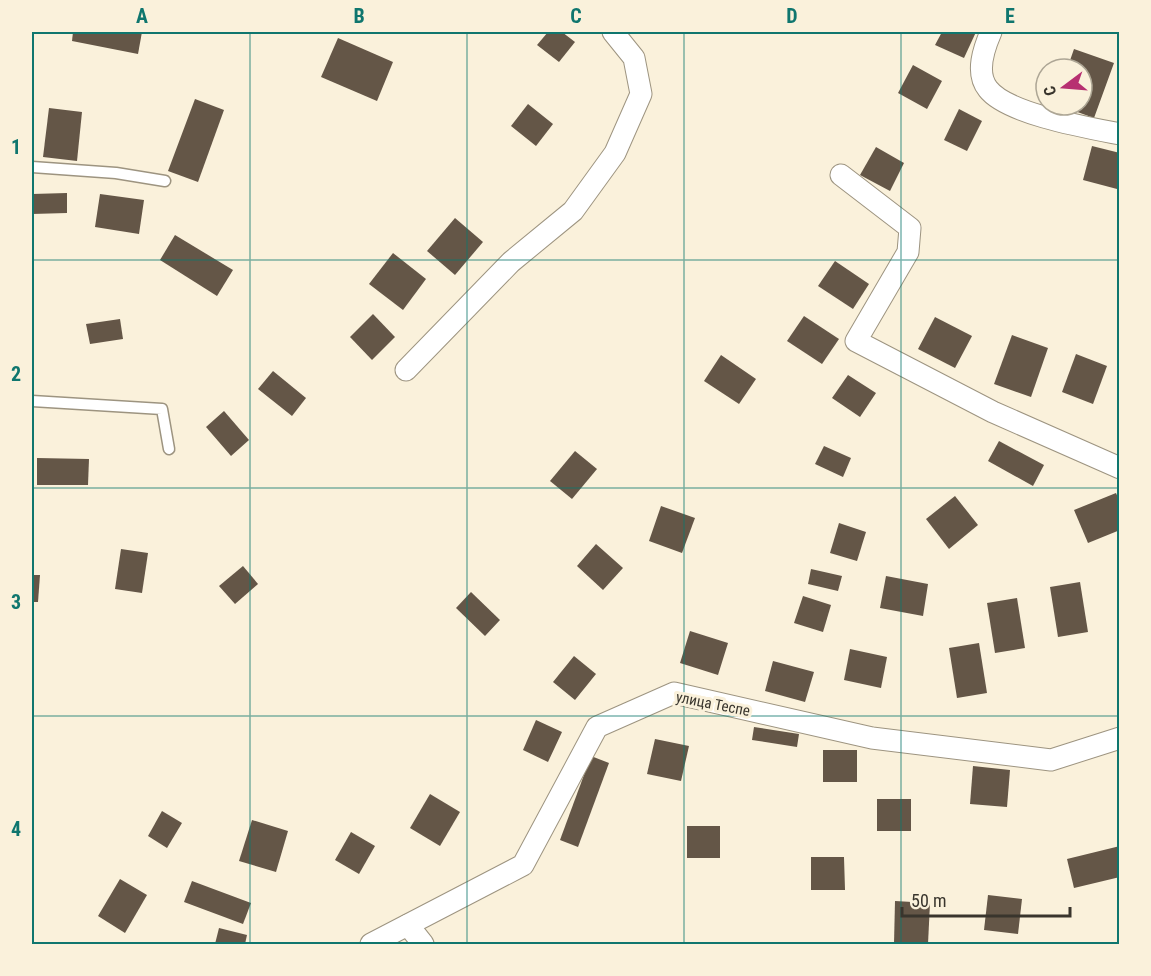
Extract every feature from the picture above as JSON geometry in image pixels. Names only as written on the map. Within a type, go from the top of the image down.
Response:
[{"type":"street","points":[[406,370],[511,262],[573,210],[615,153],[641,94],[634,58],[613,32]]},
{"type":"street","points":[[991,32],[983,50],[982,77],[988,90],[1007,102],[1051,120],[1119,134]]},
{"type":"street","points":[[841,175],[910,228],[908,252],[856,341],[993,412],[1119,468]]},
{"type":"street","name":"улица Теспе","points":[[371,945],[523,865],[597,727],[674,693],[872,738],[1051,760],[1119,738]]},
{"type":"street","points":[[408,925],[423,945]]},
{"type":"lane","points":[[32,167],[116,173],[165,181]]},
{"type":"lane","points":[[32,400],[162,409],[169,449]]},
{"type":"building","points":[[73,32],[142,32],[138,54],[72,41]]},
{"type":"building","points":[[548,32],[562,32],[575,42],[559,62],[537,45]]},
{"type":"building","points":[[942,32],[976,32],[964,58],[935,45]]},
{"type":"building","points":[[338,38],[393,62],[377,101],[321,77]]},
{"type":"building","points":[[1074,49],[1114,63],[1094,118],[1091,117],[1094,117],[1094,57],[1071,57]]},
{"type":"building","points":[[913,65],[942,81],[927,109],[898,93]]},
{"type":"building","points":[[195,99],[224,110],[198,182],[168,171]]},
{"type":"building","points":[[528,104],[553,124],[536,146],[511,126]]},
{"type":"building","points":[[49,108],[82,112],[77,161],[43,157]]},
{"type":"building","points":[[959,109],[982,121],[967,151],[944,140]]},
{"type":"building","points":[[1092,146],[1120,153],[1117,189],[1083,180]]},
{"type":"building","points":[[876,147],[904,163],[890,191],[860,175]]},
{"type":"building","points":[[67,193],[67,213],[32,214],[32,194]]},
{"type":"building","points":[[100,194],[144,200],[139,234],[95,227]]},
{"type":"building","points":[[455,218],[483,242],[455,275],[427,251]]},
{"type":"building","points":[[175,235],[233,270],[217,296],[160,260]]},
{"type":"building","points":[[393,253],[426,279],[403,310],[369,284]]},
{"type":"building","points":[[835,261],[869,284],[853,309],[818,286]]},
{"type":"building","points":[[373,314],[395,337],[372,360],[350,337]]},
{"type":"building","points":[[804,316],[839,339],[822,364],[787,341]]},
{"type":"building","points":[[935,317],[972,336],[955,368],[918,349]]},
{"type":"building","points":[[120,319],[123,339],[90,344],[86,324]]},
{"type":"building","points":[[1012,335],[1048,348],[1031,397],[994,384]]},
{"type":"building","points":[[1076,354],[1107,366],[1093,404],[1062,392]]},
{"type":"building","points":[[721,355],[756,379],[739,404],[704,381]]},
{"type":"building","points":[[273,371],[306,398],[292,416],[258,389]]},
{"type":"building","points":[[848,375],[876,393],[860,417],[832,398]]},
{"type":"building","points":[[224,411],[249,440],[231,456],[206,427]]},
{"type":"building","points":[[999,441],[1044,465],[1033,486],[988,461]]},
{"type":"building","points":[[824,446],[851,458],[843,477],[815,464]]},
{"type":"building","points":[[575,451],[597,469],[572,499],[550,481]]},
{"type":"building","points":[[37,458],[89,459],[88,485],[37,485]]},
{"type":"building","points":[[1116,493],[1120,502],[1120,530],[1088,543],[1074,510]]},
{"type":"building","points":[[955,496],[978,525],[949,549],[926,519]]},
{"type":"building","points":[[661,506],[695,518],[682,553],[649,541]]},
{"type":"building","points":[[839,523],[866,532],[857,561],[830,553]]},
{"type":"building","points":[[596,544],[623,568],[603,590],[577,566]]},
{"type":"building","points":[[121,549],[148,553],[142,593],[115,589]]},
{"type":"building","points":[[243,566],[258,584],[235,604],[219,586]]},
{"type":"building","points":[[811,569],[842,576],[838,591],[808,584]]},
{"type":"building","points":[[32,575],[40,575],[38,602],[32,602]]},
{"type":"building","points":[[886,576],[928,584],[923,616],[880,608]]},
{"type":"building","points":[[1080,582],[1088,632],[1058,637],[1050,587]]},
{"type":"building","points":[[471,592],[500,620],[485,636],[456,608]]},
{"type":"building","points":[[803,596],[831,605],[823,632],[794,623]]},
{"type":"building","points":[[1017,598],[1025,648],[995,653],[987,603]]},
{"type":"building","points":[[690,631],[728,643],[718,675],[680,663]]},
{"type":"building","points":[[979,643],[987,693],[957,698],[949,648]]},
{"type":"building","points":[[850,649],[887,657],[881,688],[844,680]]},
{"type":"building","points":[[574,656],[596,674],[575,700],[553,682]]},
{"type":"building","points":[[773,661],[814,672],[805,702],[765,691]]},
{"type":"building","points":[[536,720],[562,732],[548,762],[523,750]]},
{"type":"building","points":[[754,727],[799,734],[797,747],[752,740]]},
{"type":"building","points":[[655,739],[689,746],[681,781],[647,774]]},
{"type":"building","points":[[823,750],[857,750],[857,782],[823,782]]},
{"type":"building","points":[[591,756],[609,763],[578,847],[560,840]]},
{"type":"building","points":[[973,766],[1010,770],[1007,807],[970,804]]},
{"type":"building","points":[[430,794],[460,812],[440,846],[410,828]]},
{"type":"building","points":[[877,799],[911,799],[911,831],[877,831]]},
{"type":"building","points":[[162,811],[182,823],[167,848],[148,836]]},
{"type":"building","points":[[252,820],[288,831],[276,872],[239,861]]},
{"type":"building","points":[[687,826],[720,826],[720,858],[687,858]]},
{"type":"building","points":[[351,832],[375,846],[359,874],[335,860]]},
{"type":"building","points":[[1120,846],[1120,877],[1074,888],[1067,859]]},
{"type":"building","points":[[811,857],[844,857],[845,890],[811,890]]},
{"type":"building","points":[[120,879],[147,895],[125,933],[98,916]]},
{"type":"building","points":[[192,881],[251,903],[243,924],[184,902]]},
{"type":"building","points":[[988,895],[1022,899],[1018,934],[984,930]]},
{"type":"building","points":[[895,901],[930,903],[928,944],[894,944]]},
{"type":"building","points":[[219,928],[247,935],[245,944],[215,944]]}]
